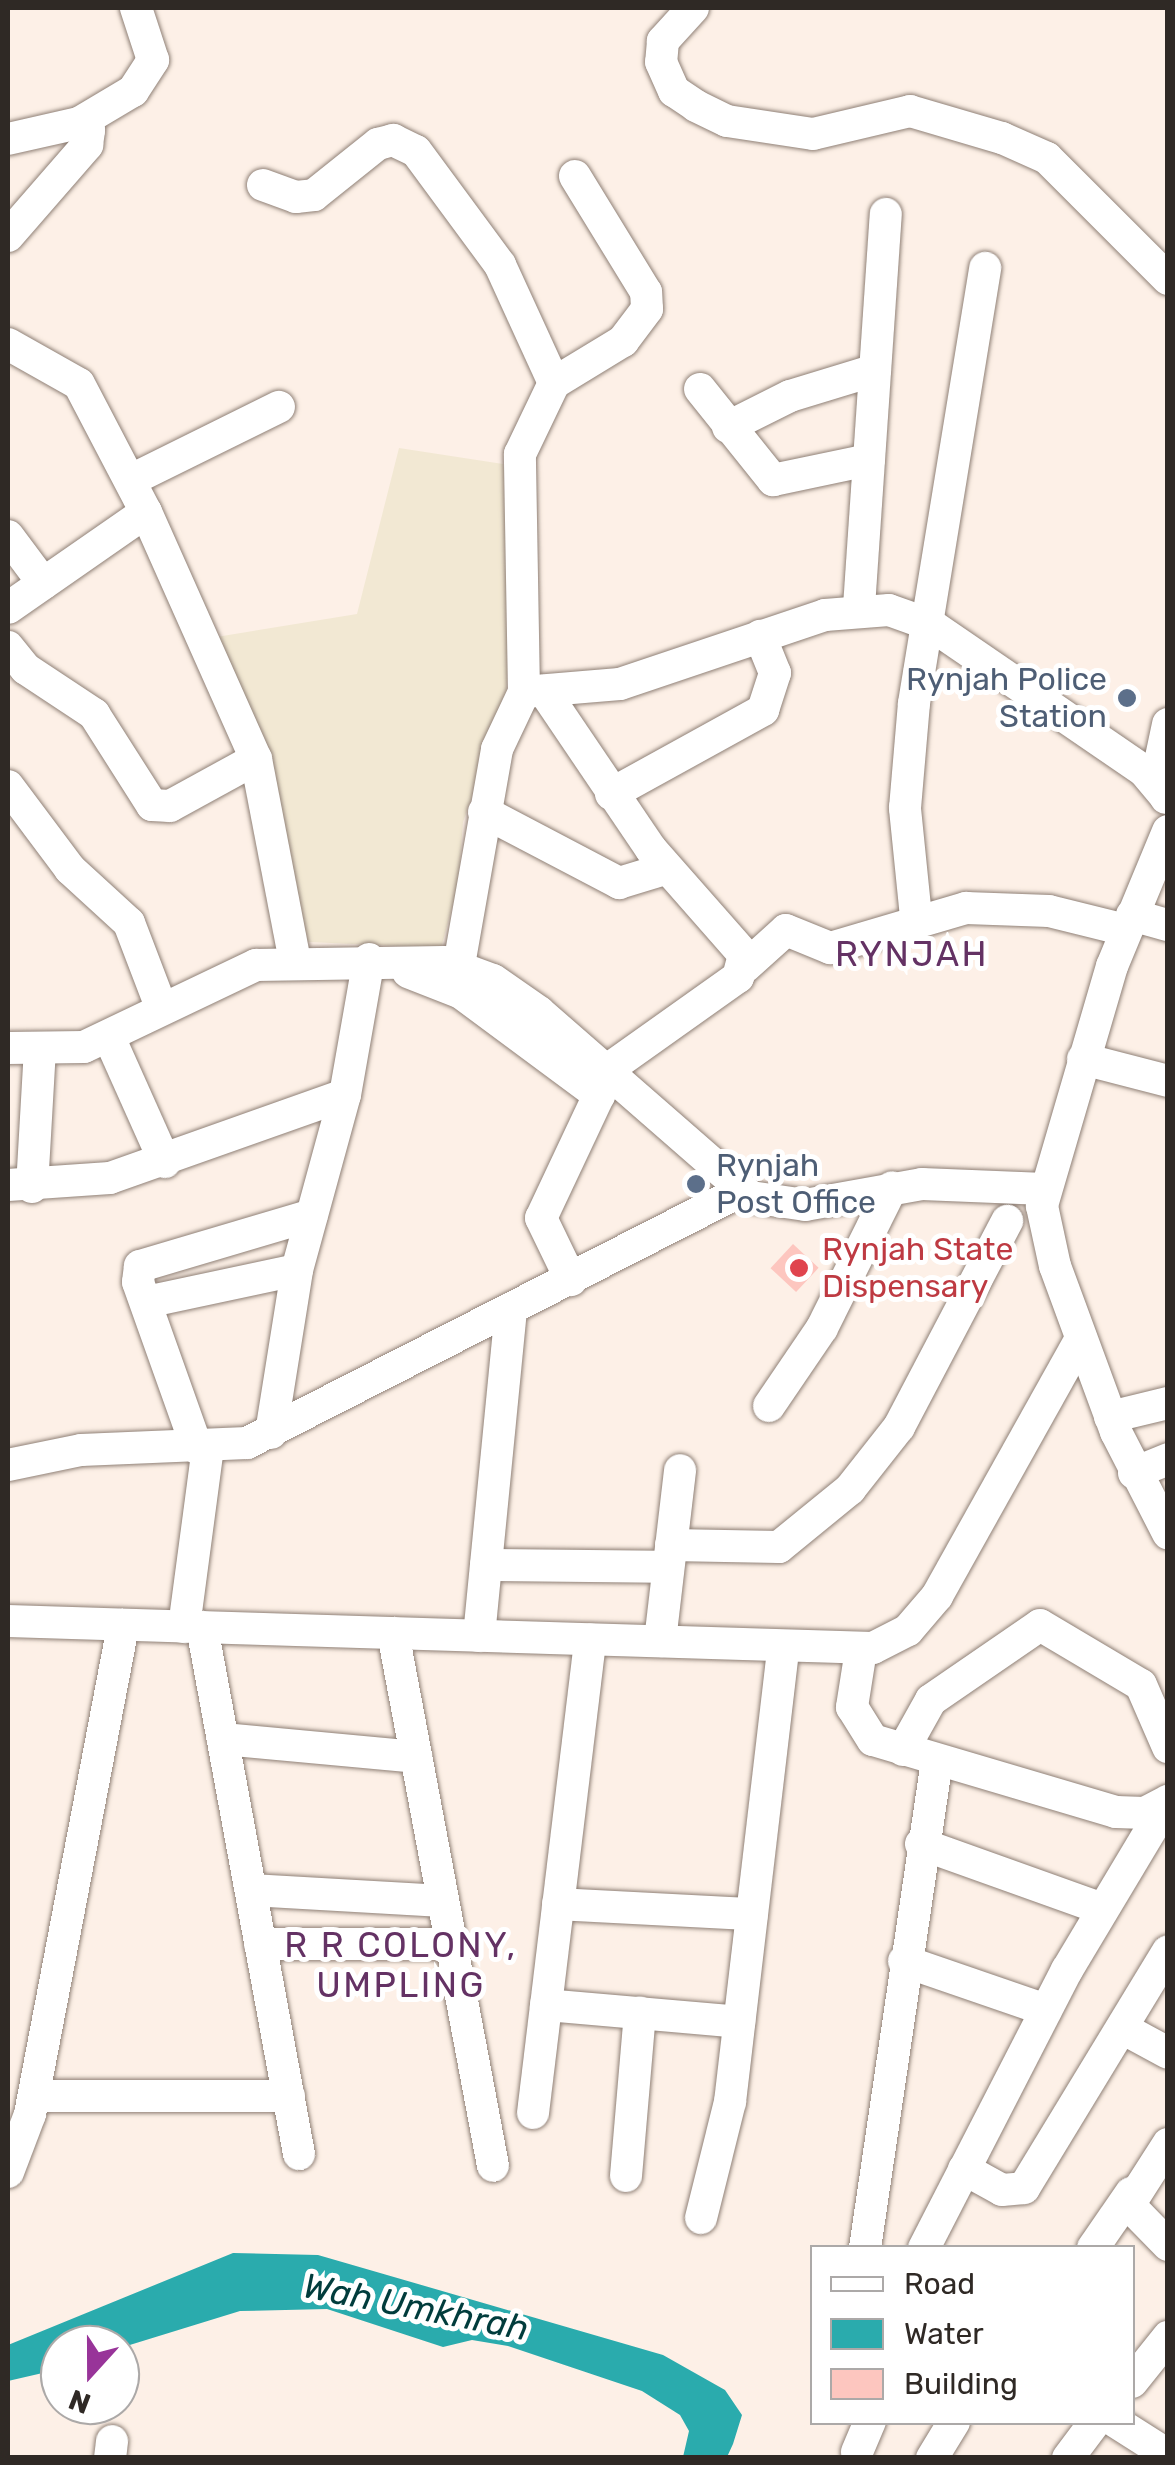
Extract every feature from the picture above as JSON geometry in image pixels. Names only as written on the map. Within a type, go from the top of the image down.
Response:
[{"type":"street","points":[[8,139],[79,123],[147,76],[152,42],[136,8]]},
{"type":"street","points":[[693,8],[663,42],[660,62],[674,91],[696,106],[727,121],[813,134],[910,112],[1002,138],[1047,158],[1168,280]]},
{"type":"street","points":[[8,236],[87,145],[89,130],[79,123]]},
{"type":"street","points":[[263,184],[296,197],[314,194],[378,144],[393,140],[416,151],[500,265],[554,384]]},
{"type":"street","points":[[574,176],[646,292],[648,309],[623,341],[554,384],[520,454],[534,692],[666,868],[738,946],[744,968]]},
{"type":"street","points":[[859,607],[886,214]]},
{"type":"street","points":[[916,916],[905,808],[914,703],[931,626],[985,268]]},
{"type":"street","points":[[8,344],[79,384],[146,512],[256,759],[295,961]]},
{"type":"street","points":[[728,427],[790,396],[875,370]]},
{"type":"street","points":[[700,389],[773,480],[868,460]]},
{"type":"street","points":[[131,480],[279,406]]},
{"type":"street","points":[[8,608],[146,512]]},
{"type":"street","points":[[8,536],[43,584]]},
{"type":"street","points":[[534,692],[620,684],[859,607],[931,626],[1144,771],[1165,797]]},
{"type":"street","points":[[611,794],[763,710],[775,673],[760,636]]},
{"type":"street","points":[[8,646],[26,669],[94,714],[152,805],[170,806],[256,759]]},
{"type":"street","points":[[459,965],[497,749],[534,692]]},
{"type":"street","points":[[1165,797],[1168,724]]},
{"type":"street","points":[[8,786],[70,868],[128,923],[161,1008]]},
{"type":"street","points":[[484,812],[618,883],[666,868]]},
{"type":"street","points":[[1168,831],[1129,923],[1083,1060],[1045,1189],[1042,1218],[1054,1266],[1110,1417],[1134,1473],[1168,1533]]},
{"type":"street","points":[[607,1070],[744,968],[786,930],[830,948],[916,916],[1026,909],[1168,926]]},
{"type":"street","points":[[345,1095],[165,1162],[79,1186],[20,1186],[24,1049],[108,1037],[221,976],[295,961],[459,965],[513,992],[607,1070],[740,1192],[797,1205],[892,1188],[956,1184],[1021,1194],[1045,1189]]},
{"type":"street","points":[[271,1434],[297,1270],[345,1095],[369,964]]},
{"type":"street","points":[[369,964],[420,975],[461,992],[594,1085],[598,1104],[542,1218],[570,1280]]},
{"type":"street","points":[[108,1037],[165,1162]]},
{"type":"street","points":[[1083,1060],[1168,1081]]},
{"type":"street","points":[[956,1184],[1007,1221],[1054,1266]]},
{"type":"street","points":[[769,1406],[842,1293],[892,1188]]},
{"type":"street","points":[[8,1465],[81,1450],[202,1448],[271,1434],[740,1192]]},
{"type":"street","points":[[300,2154],[223,1739],[193,1627],[202,1448],[137,1273],[148,1261],[312,1215]]},
{"type":"street","points":[[486,1565],[778,1546],[850,1489],[899,1427],[1007,1221]]},
{"type":"street","points":[[146,1302],[297,1270]]},
{"type":"street","points":[[479,1636],[512,1308]]},
{"type":"street","points":[[8,1621],[860,1650],[908,1630],[937,1596],[1081,1338]]},
{"type":"street","points":[[1110,1417],[1168,1402]]},
{"type":"street","points":[[1134,1473],[1168,1459]]},
{"type":"street","points":[[660,1641],[680,1470]]},
{"type":"street","points":[[8,2172],[34,2096],[124,1624]]},
{"type":"street","points":[[903,1750],[932,1700],[1040,1625],[1141,1685],[1168,1747]]},
{"type":"street","points":[[394,1633],[493,2166]]},
{"type":"street","points":[[533,2113],[590,1640]]},
{"type":"street","points":[[701,2218],[726,2132],[782,1648]]},
{"type":"street","points":[[860,1650],[854,1720],[873,1740],[936,1762],[1116,1812],[1145,1812],[1168,1801]]},
{"type":"street","points":[[223,1739],[416,1757]]},
{"type":"street","points":[[864,2245],[936,1762]]},
{"type":"street","points":[[926,2245],[1046,2010],[1168,1801]]},
{"type":"street","points":[[921,1844],[1103,1909]]},
{"type":"street","points":[[251,1890],[444,1901]]},
{"type":"street","points":[[558,1904],[752,1914]]},
{"type":"street","points":[[260,1944],[451,1944]]},
{"type":"street","points":[[964,2169],[1002,2190],[1024,2188],[1168,1952]]},
{"type":"street","points":[[904,1961],[1046,2010]]},
{"type":"street","points":[[546,2006],[739,2022]]},
{"type":"street","points":[[626,2176],[640,2014]]},
{"type":"street","points":[[1122,2028],[1168,2053]]},
{"type":"street","points":[[34,2096],[288,2096]]},
{"type":"street","points":[[1095,2245],[1168,2144]]},
{"type":"street","points":[[1131,2193],[1136,2221],[1168,2245]]},
{"type":"street","points":[[1135,2378],[1168,2338]]},
{"type":"street","points":[[932,2458],[952,2425]]},
{"type":"street","points":[[1068,2458],[1093,2425]]},
{"type":"street","points":[[1121,2425],[1168,2454]]},
{"type":"shaded area","points":[[399,448],[503,464],[520,553],[505,702],[463,822],[458,886],[441,948],[287,941],[250,773],[192,641],[357,614]]},
{"type":"water","name":"Wah Umkhrah","points":[[233,2253],[318,2255],[663,2355],[725,2390],[742,2415],[727,2457],[683,2457],[689,2431],[680,2415],[642,2391],[508,2346],[472,2340],[443,2347],[327,2309],[240,2311],[140,2342],[140,2325],[57,2325]]},
{"type":"water","points":[[40,2332],[40,2374],[8,2381],[8,2345]]},
{"type":"building","points":[[793,1244],[819,1268],[796,1292],[770,1268]]},
{"type":"place","name":"Rynjah Police Station","points":[[1127,698]]},
{"type":"place","name":"Rynjah Post Office","points":[[696,1184]]},
{"type":"place","name":"Rynjah State Dispensary","points":[[799,1268]]},
{"type":"district","name":"RYNJAH","points":[[912,954]]},
{"type":"district","name":"R R COLONY, UMPLING","points":[[401,1965]]}]
